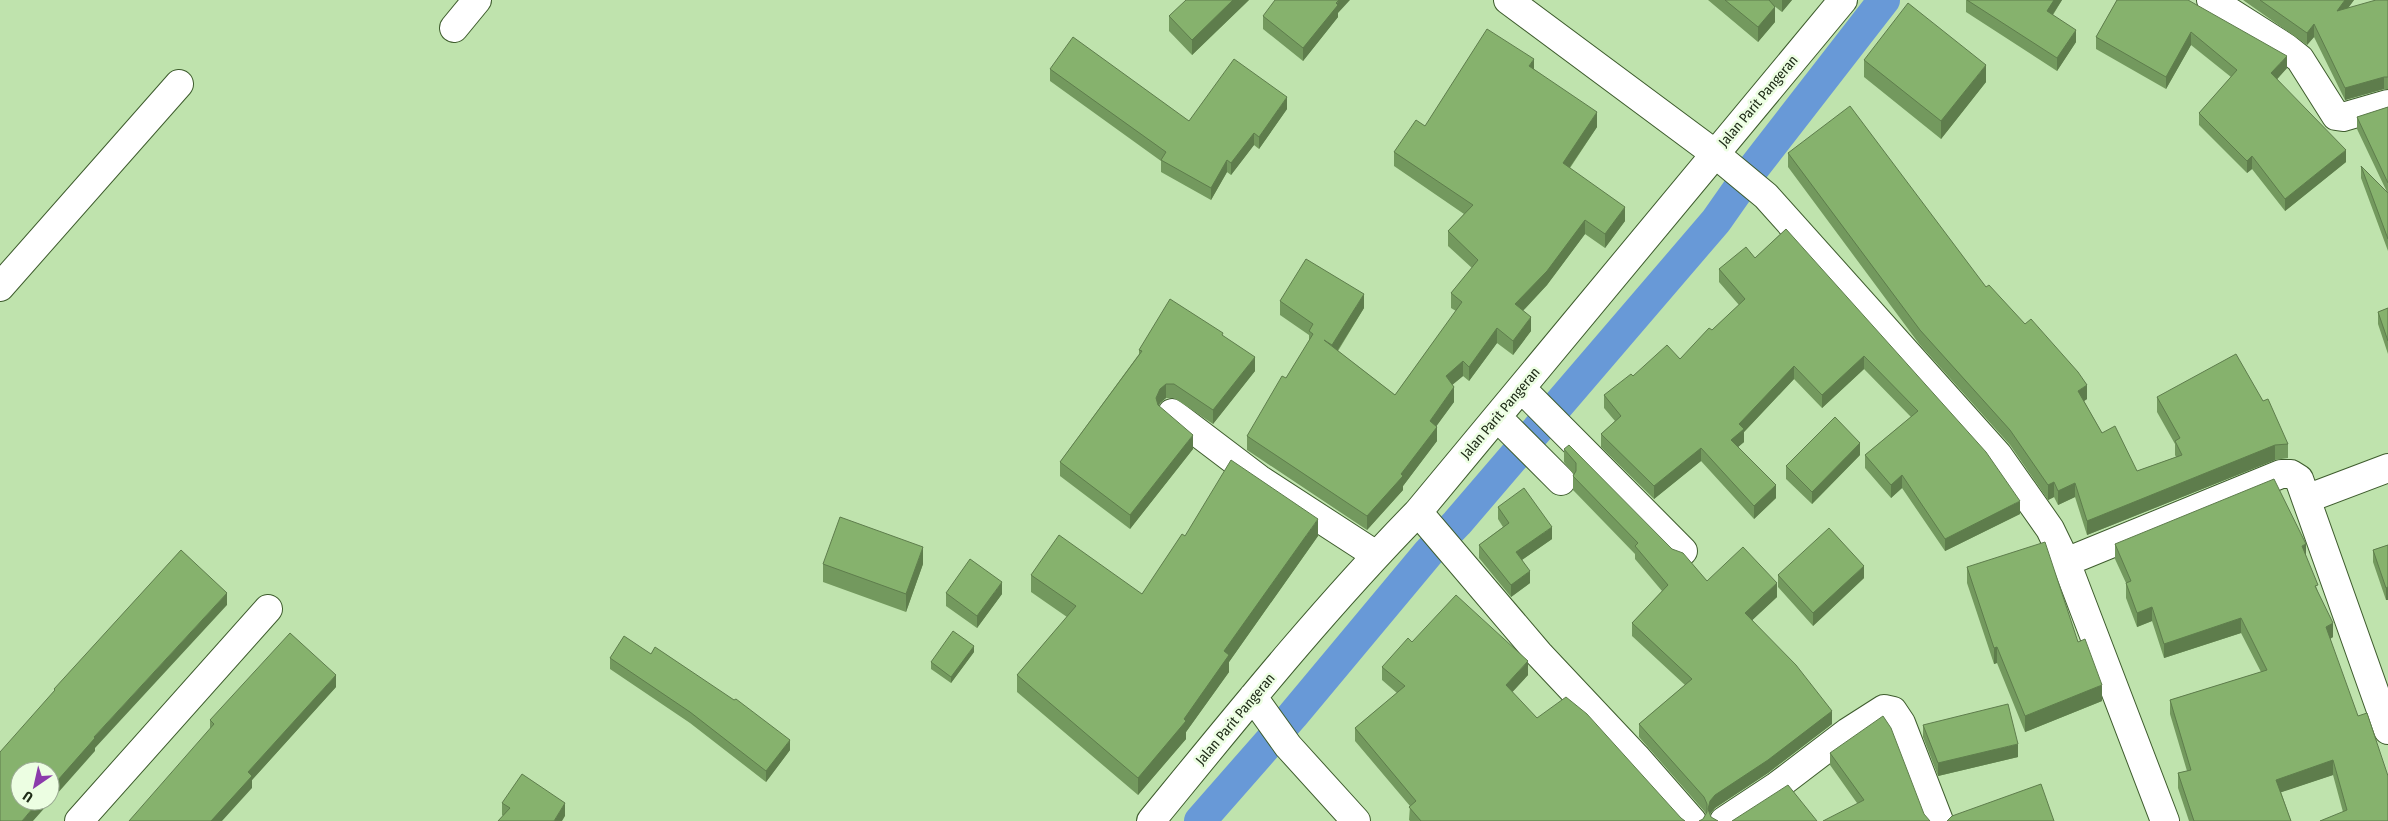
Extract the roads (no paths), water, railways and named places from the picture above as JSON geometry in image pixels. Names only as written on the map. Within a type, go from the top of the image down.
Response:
[{"type":"street","points":[[454,28],[477,0]]},
{"type":"street","points":[[1508,0],[1721,159],[1766,196],[1998,455],[2050,529],[2066,562],[2165,821]]},
{"type":"street","points":[[2211,0],[2285,47],[2300,59],[2336,116],[2343,118],[2388,104]]},
{"type":"street","name":"Jalan Parit Pangeran","points":[[1151,821],[1260,707],[1376,555],[1423,518],[1504,425],[1522,389],[1721,159],[1832,4]]},
{"type":"street","points":[[0,287],[179,84]]},
{"type":"street","points":[[1522,389],[1683,552]]},
{"type":"street","points":[[1172,413],[1259,479],[1376,555]]},
{"type":"street","points":[[1504,425],[1561,481]]},
{"type":"street","points":[[2306,499],[2388,468]]},
{"type":"street","points":[[2066,562],[2281,474],[2291,474],[2299,479],[2388,730]]},
{"type":"street","points":[[1423,518],[1539,654],[1630,750],[1692,821]]},
{"type":"street","points":[[79,821],[268,609]]},
{"type":"street","points":[[1260,707],[1288,746],[1356,821]]},
{"type":"street","points":[[1724,821],[1777,786],[1848,732],[1884,709],[1893,711],[1900,723],[1939,821]]},
{"type":"waterway","points":[[1200,821],[1293,715],[1429,552],[1457,523],[1716,221],[1749,174],[1884,0]]}]
